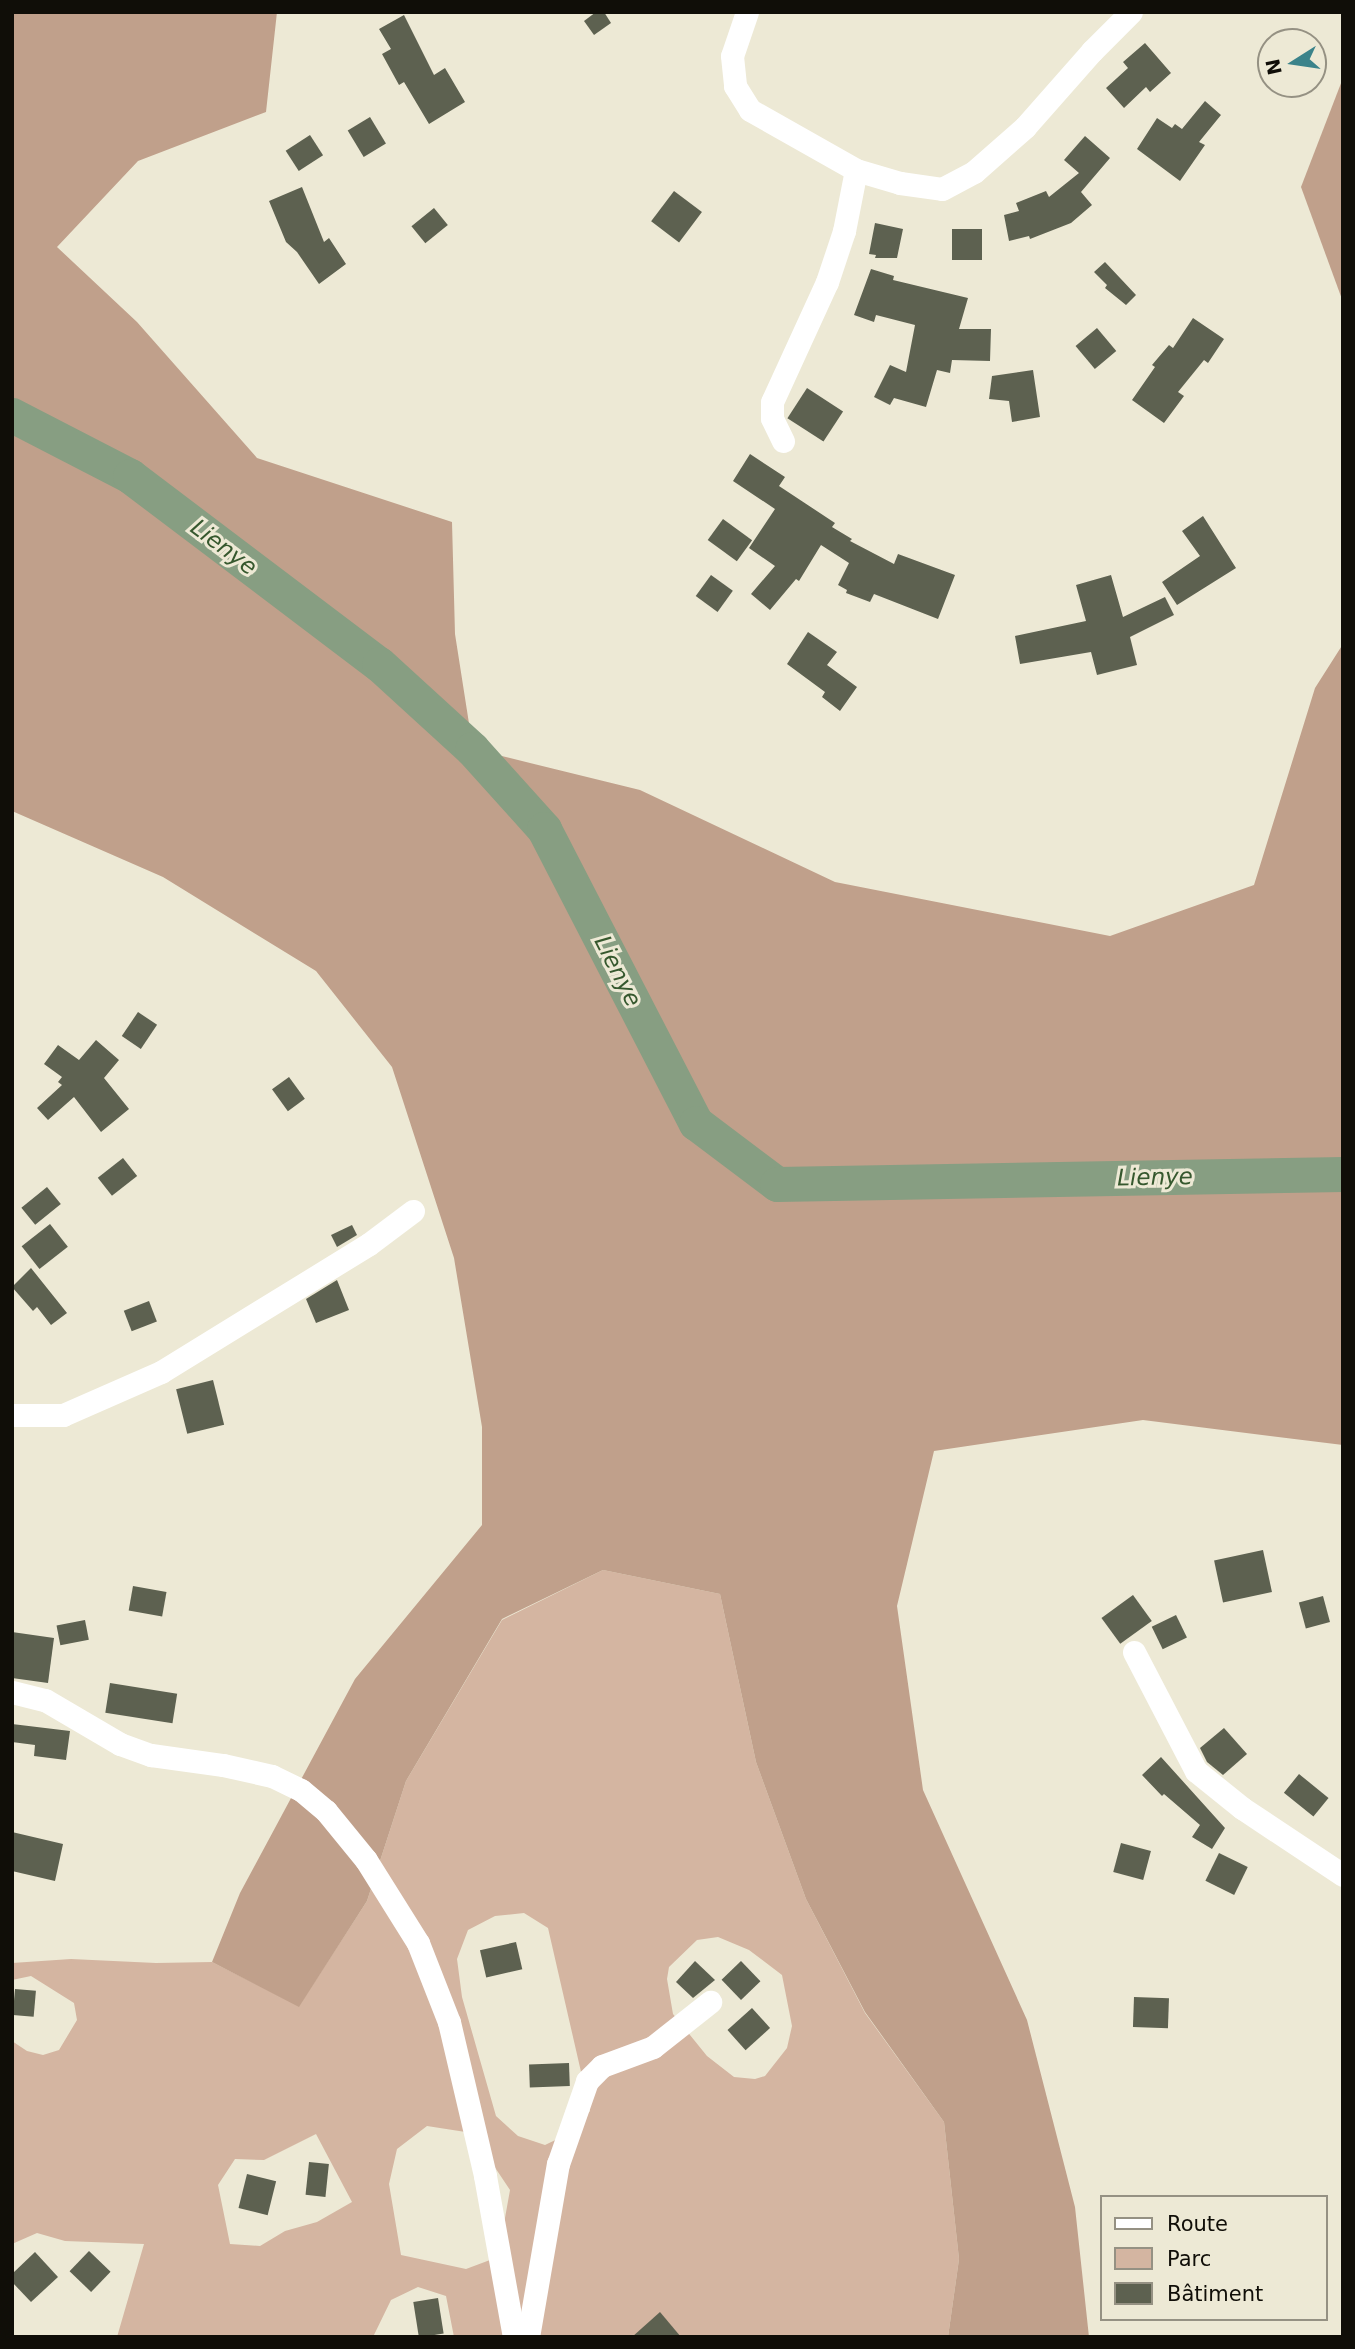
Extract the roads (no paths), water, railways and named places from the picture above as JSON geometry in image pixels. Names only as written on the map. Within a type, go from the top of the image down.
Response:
[{"type":"street","points":[[747,12],[732,56],[735,86],[750,110],[856,170],[926,189],[942,189],[956,184],[1025,127],[1092,51],[1131,12]]},
{"type":"street","points":[[783,441],[772,418],[772,402],[827,282],[844,231],[856,170]]},
{"type":"street","points":[[12,1415],[63,1415],[161,1372],[369,1244],[412,1211]]},
{"type":"street","points":[[1134,1652],[1196,1771],[1242,1808],[1343,1875]]},
{"type":"street","points":[[12,1692],[45,1700],[120,1744],[151,1755],[260,1773],[301,1790],[326,1811],[366,1860],[418,1943],[449,2022],[485,2176],[514,2337]]},
{"type":"street","points":[[528,2337],[558,2164],[587,2081],[602,2066],[653,2047],[710,2002]]},
{"type":"waterway","name":"Lienye","points":[[12,415],[130,476],[379,664],[472,749],[544,829],[696,1123],[777,1184],[1343,1174]]}]
